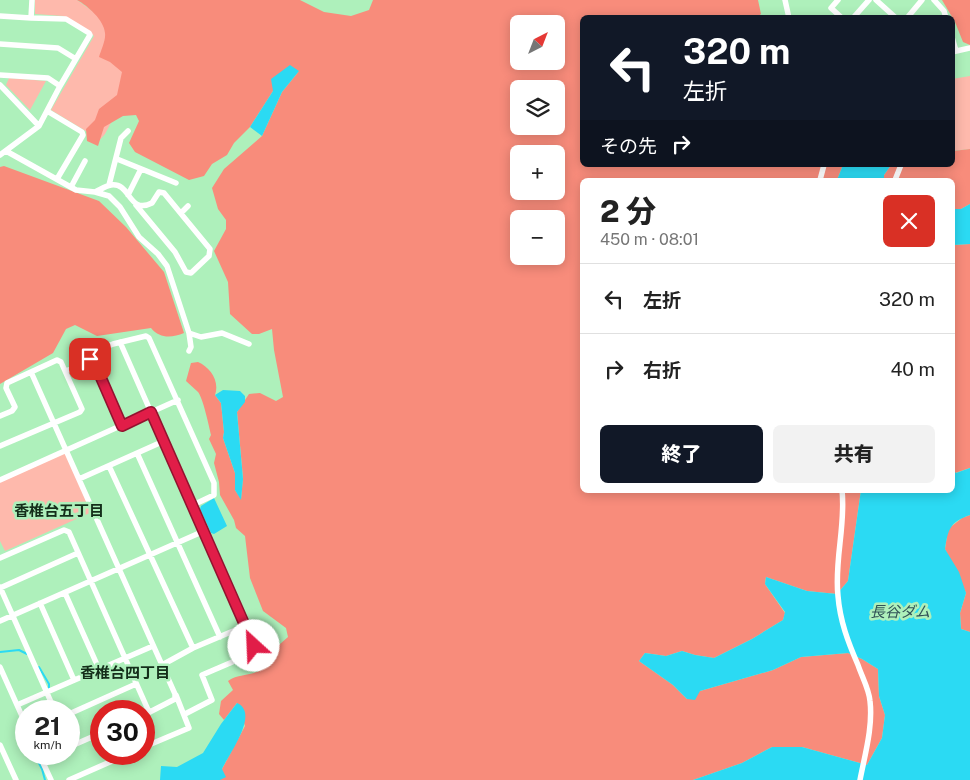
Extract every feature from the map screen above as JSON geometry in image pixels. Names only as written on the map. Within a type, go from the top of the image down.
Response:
[{"type":"street","points":[[31,18],[32,0]]},
{"type":"street","points":[[785,0],[788,15]]},
{"type":"street","points":[[838,0],[831,8],[839,15]]},
{"type":"street","points":[[855,15],[869,0]]},
{"type":"street","points":[[876,0],[893,15]]},
{"type":"street","points":[[910,15],[922,0]]},
{"type":"street","points":[[934,0],[945,15]]},
{"type":"street","points":[[0,16],[66,20],[89,33],[90,35],[60,86],[40,126],[3,153],[76,190],[109,196],[120,207],[139,237],[158,254],[167,266],[189,333],[191,347],[189,351]]},
{"type":"street","points":[[0,44],[58,48],[76,59]]},
{"type":"street","points":[[955,52],[970,48]]},
{"type":"street","points":[[0,75],[48,78],[60,86]]},
{"type":"street","points":[[0,85],[40,126]]},
{"type":"street","points":[[47,111],[84,135],[57,179]]},
{"type":"street","points":[[109,186],[121,138],[128,131]]},
{"type":"street","points":[[117,159],[176,183]]},
{"type":"street","points":[[71,187],[84,161]]},
{"type":"street","points":[[128,195],[141,169]]},
{"type":"street","points":[[95,192],[109,186],[120,187],[175,252],[186,272],[191,273],[209,256],[210,249],[161,192],[148,205],[136,205]]},
{"type":"street","points":[[181,213],[188,206]]},
{"type":"street","points":[[189,333],[202,337],[222,333],[249,344]]},
{"type":"street","points":[[66,371],[90,359],[92,353],[113,344],[146,336],[149,338],[214,483],[214,495],[193,504]]},
{"type":"street","points":[[120,342],[254,646],[251,654],[202,675],[212,700],[184,714]]},
{"type":"street","points":[[90,359],[95,364],[122,426]]},
{"type":"street","points":[[0,416],[12,411],[15,407],[6,388],[7,383],[57,360],[61,362],[66,371],[82,409],[80,412],[0,446]]},
{"type":"street","points":[[31,372],[189,728],[155,742]]},
{"type":"street","points":[[0,480],[65,449],[122,426],[178,400]]},
{"type":"street","points":[[79,479],[164,441]]},
{"type":"street","points":[[137,453],[220,637]]},
{"type":"street","points":[[109,466],[192,648]]},
{"type":"street","points":[[842,493],[836,580],[839,610],[846,636],[870,699],[870,730],[860,780]]},
{"type":"street","points":[[0,558],[64,530],[69,532],[142,700]]},
{"type":"street","points":[[0,621],[204,531]]},
{"type":"street","points":[[50,700],[0,587],[78,553]]},
{"type":"street","points":[[65,593],[99,670]]},
{"type":"street","points":[[40,604],[74,680]]},
{"type":"street","points":[[162,665],[192,648],[245,626]]},
{"type":"street","points":[[29,700],[153,646]]},
{"type":"street","points":[[0,667],[15,701]]},
{"type":"street","points":[[80,709],[136,684]]},
{"type":"street","points":[[155,709],[170,703],[175,699],[175,694]]},
{"type":"street","points":[[0,745],[16,780]]},
{"type":"street","points":[[44,765],[51,780]]},
{"type":"street","points":[[69,780],[99,765]]},
{"type":"shaded area","points":[[35,0],[77,0],[109,23],[133,81],[105,134],[97,143],[89,133],[51,110],[94,36],[63,16],[35,14]]},
{"type":"shaded area","points":[[77,0],[300,0],[324,12],[351,16],[369,10],[373,0],[758,0],[760,15],[580,15],[580,167],[842,167],[838,178],[580,178],[580,493],[861,493],[848,581],[837,594],[807,591],[766,577],[765,584],[785,613],[783,620],[752,639],[714,658],[682,651],[666,656],[645,653],[639,661],[673,685],[687,699],[700,691],[773,670],[801,657],[848,653],[862,659],[878,669],[879,696],[885,715],[882,738],[867,765],[802,747],[772,747],[742,763],[693,780],[206,780],[222,769],[245,726],[237,703],[224,720],[219,714],[221,701],[233,690],[228,681],[235,677],[259,671],[263,659],[288,637],[286,628],[263,611],[250,578],[245,536],[236,528],[234,520],[220,495],[214,463],[216,454],[209,439],[211,435],[202,400],[198,392],[186,381],[191,363],[198,362],[202,364],[213,375],[216,385],[215,395],[221,403],[223,438],[235,473],[235,490],[241,499],[243,478],[237,412],[249,394],[260,393],[276,401],[283,397],[272,329],[259,334],[252,334],[230,314],[228,282],[214,251],[226,229],[226,220],[218,209],[212,188],[224,169],[262,136],[282,92],[299,71],[273,91],[250,127],[234,143],[227,155],[212,164],[204,176],[189,180],[135,152],[129,143],[139,121],[136,115],[123,116],[104,127],[98,146],[87,141],[86,129],[95,120],[99,109],[117,95],[122,72],[110,62],[99,57],[105,33],[102,23],[95,14]]},
{"type":"shaded area","points":[[942,0],[970,0],[970,45],[963,42],[955,22],[955,15],[951,15]]},
{"type":"shaded area","points":[[970,76],[970,149],[955,151],[955,78]]},
{"type":"shaded area","points":[[9,78],[46,81],[30,110],[6,85]]},
{"type":"shaded area","points":[[970,149],[970,204],[961,209],[955,209],[955,178],[884,178],[890,167],[955,167],[955,151]]},
{"type":"shaded area","points":[[4,166],[99,201],[126,227],[164,272],[184,333],[175,336],[162,336],[151,328],[97,336],[75,325],[66,329],[53,353],[0,384],[0,167]]},
{"type":"shaded area","points":[[970,244],[970,468],[955,473],[955,245]]},
{"type":"shaded area","points":[[65,453],[92,512],[5,551],[0,541],[0,482]]},
{"type":"shaded area","points":[[970,515],[970,632],[961,629],[960,613],[966,593],[945,549],[948,529],[962,518]]},
{"type":"water","points":[[290,65],[299,71],[282,92],[262,136],[250,127],[273,91],[271,79]]},
{"type":"water","points":[[842,167],[890,167],[884,178],[838,178]]},
{"type":"water","points":[[970,204],[970,244],[955,245],[955,209],[961,209]]},
{"type":"water","points":[[223,390],[240,391],[245,396],[245,402],[237,412],[243,479],[241,500],[235,490],[235,473],[223,438],[221,403],[215,395]]},
{"type":"water","name":"長谷ダム","points":[[970,468],[970,515],[958,520],[951,527],[945,549],[959,572],[966,593],[960,613],[961,629],[970,632],[970,780],[693,780],[742,763],[772,747],[802,747],[867,765],[882,738],[885,715],[879,696],[878,669],[862,659],[848,653],[801,657],[773,670],[700,691],[695,700],[687,699],[673,685],[639,661],[645,653],[666,656],[682,651],[714,658],[752,639],[783,620],[785,612],[765,584],[766,577],[807,591],[837,594],[848,581],[861,493],[955,493],[956,473]]},
{"type":"water","points":[[214,498],[227,526],[214,534],[211,533],[200,509],[201,506]]},
{"type":"water","points":[[237,703],[243,708],[245,715],[244,724],[241,734],[222,769],[226,777],[220,780],[160,780],[161,766],[177,767],[203,753]]},
{"type":"waterway","points":[[0,652],[19,650],[27,654]]},
{"type":"waterway","points":[[39,667],[49,684],[49,689]]},
{"type":"waterway","points":[[40,765],[45,780]]},
{"type":"district","name":"香椎台五丁目","points":[[59,511]]},
{"type":"district","name":"香椎台四丁目","points":[[125,673]]},
{"type":"route","points":[[90,359],[95,364],[122,426],[151,412],[254,646]]}]
